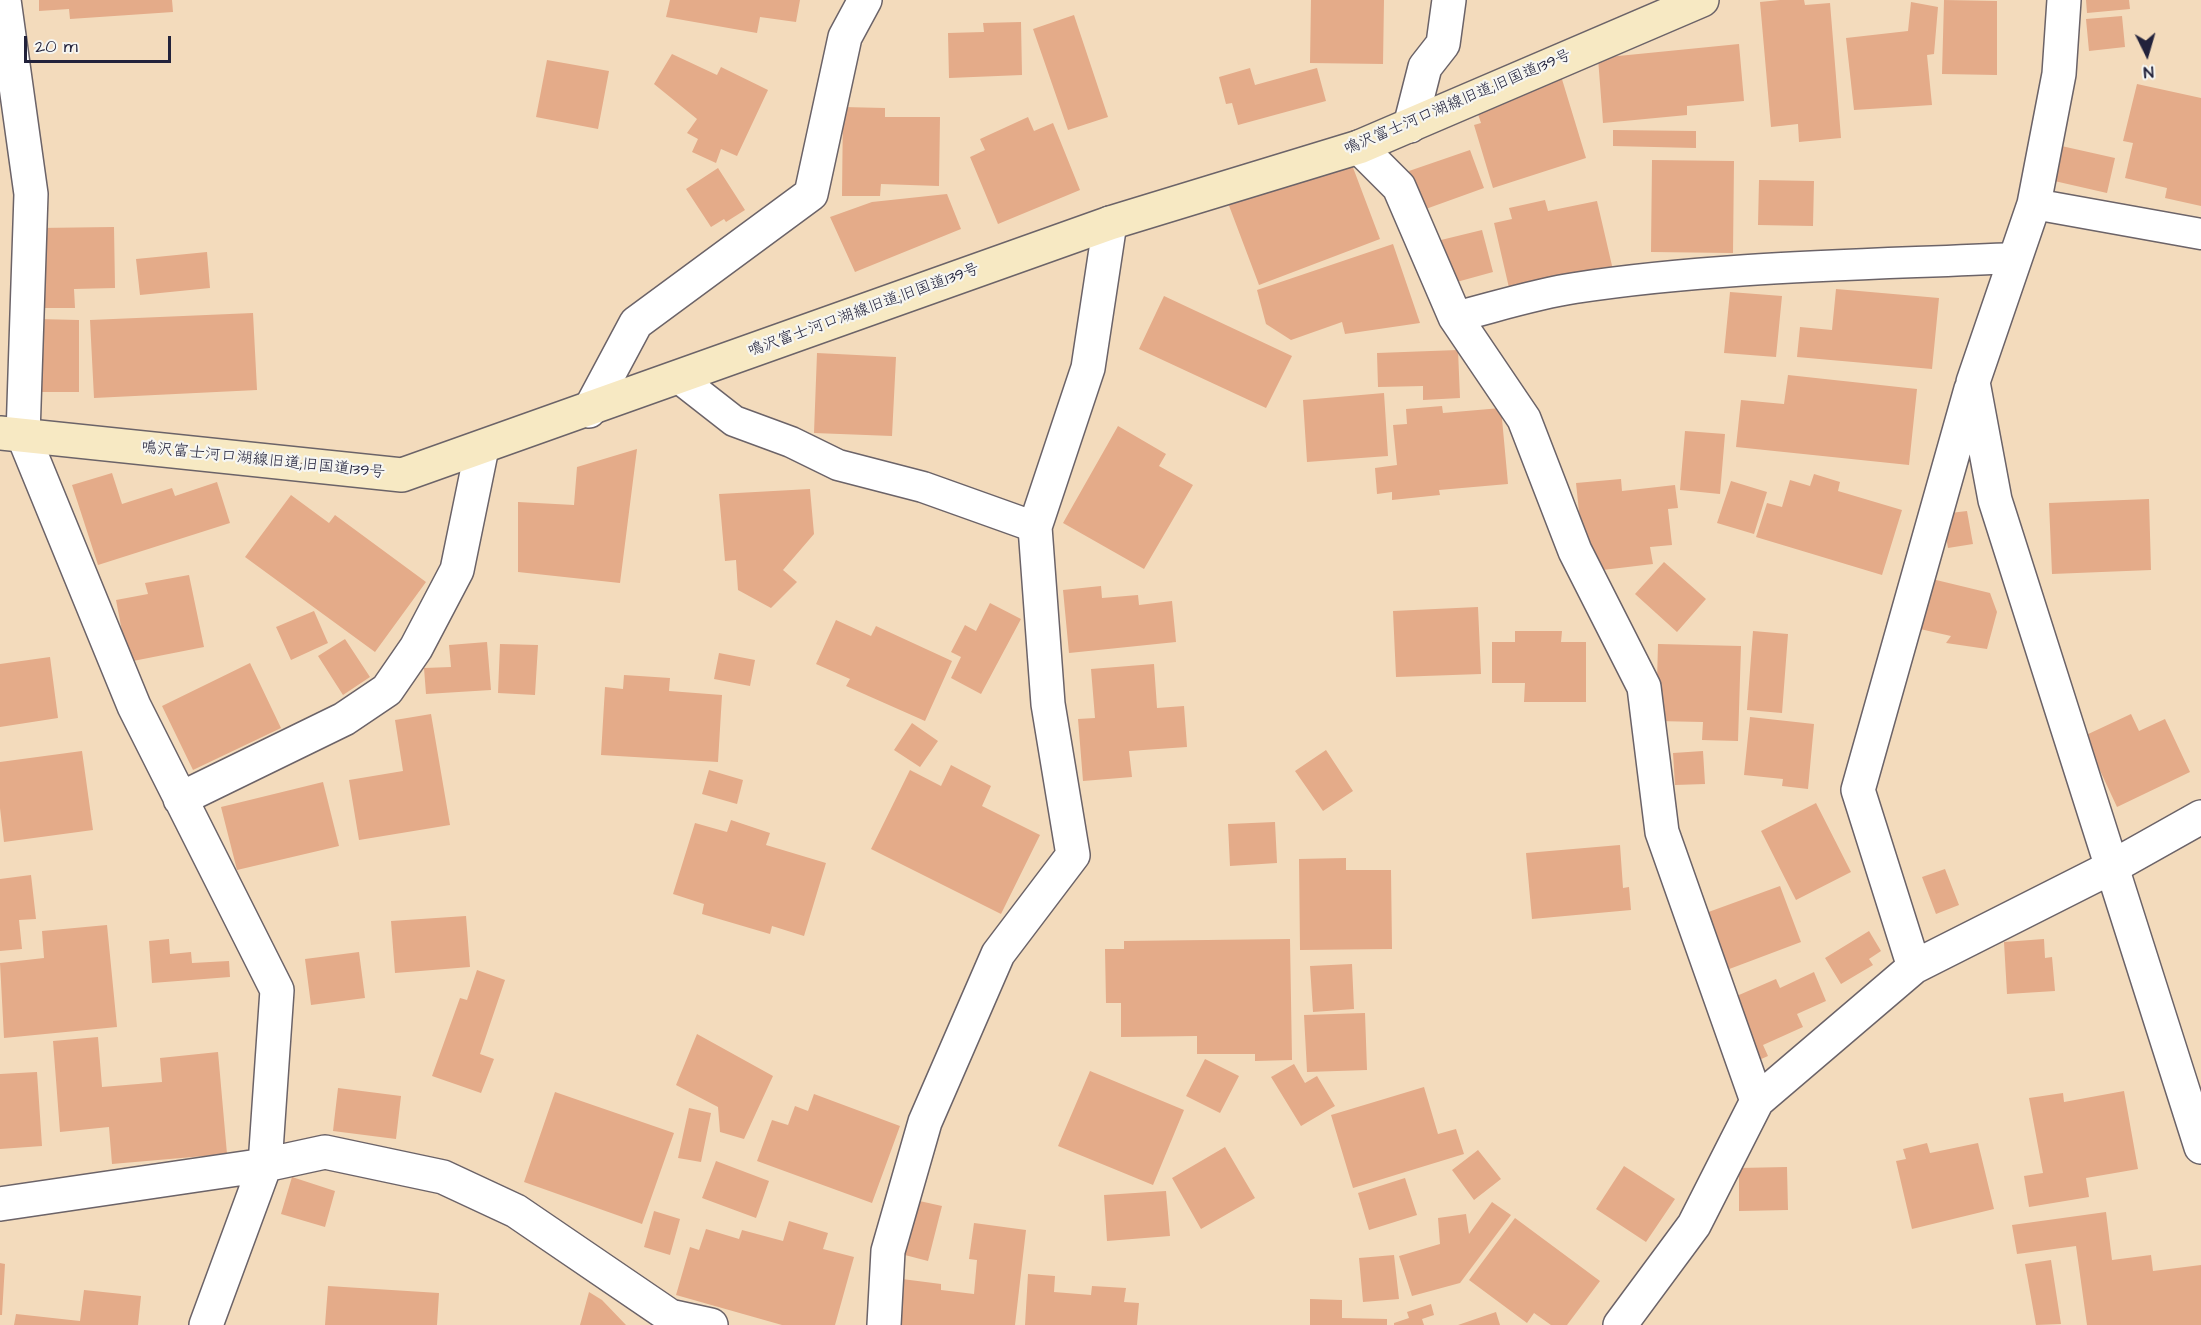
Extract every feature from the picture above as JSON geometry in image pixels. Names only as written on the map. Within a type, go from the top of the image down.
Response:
[{"type":"street","points":[[4,0],[31,194],[11,434],[134,706],[277,990],[265,1165],[206,1325]]},
{"type":"street","points":[[589,411],[636,323],[811,194],[845,37],[865,0]]},
{"type":"street","points":[[1410,126],[1425,67],[1443,44],[1449,0]]},
{"type":"street","name":"鳴沢富士河口湖線旧道;旧国道139号","points":[[11,434],[402,475],[589,411],[1110,223],[1359,147],[1702,0]]},
{"type":"street","points":[[1914,967],[1858,790],[1973,382],[2034,204],[2059,74],[2064,0]]},
{"type":"street","points":[[1359,147],[1399,187],[1455,317],[1524,419],[1575,551],[1644,687],[1662,832],[1757,1101]]},
{"type":"street","points":[[884,1325],[888,1251],[925,1122],[998,954],[1073,855],[1048,704],[1035,527],[1088,368],[1110,223]]},
{"type":"street","points":[[1973,382],[1995,500],[2201,1147]]},
{"type":"street","points":[[180,799],[344,719],[387,690],[416,648],[457,570],[482,448]]},
{"type":"street","points":[[1620,1325],[1694,1225],[1757,1101],[1914,967],[2112,867],[2201,817]]},
{"type":"street","points":[[0,1204],[265,1165],[326,1152],[442,1177],[516,1211],[669,1320],[711,1325]]},
{"type":"lane","points":[[2034,204],[2201,234]]},
{"type":"lane","points":[[1455,317],[1572,289],[1650,279],[1748,270],[2015,258]]},
{"type":"lane","points":[[678,378],[734,421],[791,442],[838,465],[923,487],[1035,527]]},
{"type":"building","points":[[39,0],[172,0],[173,12],[70,19],[69,9],[39,11]]},
{"type":"building","points":[[670,0],[800,0],[796,22],[760,17],[757,33],[666,17]]},
{"type":"building","points":[[1311,0],[1384,0],[1383,64],[1310,63]]},
{"type":"building","points":[[1804,0],[1805,5],[1830,3],[1841,138],[1799,142],[1798,124],[1771,127],[1760,2]]},
{"type":"building","points":[[1944,0],[1997,1],[1997,75],[1942,74]]},
{"type":"building","points":[[2086,0],[2129,0],[2130,9],[2087,13]]},
{"type":"building","points":[[1911,2],[1938,7],[1934,54],[1927,55],[1932,105],[1854,110],[1846,38],[1908,31]]},
{"type":"building","points":[[1074,15],[1108,117],[1068,130],[1033,29]]},
{"type":"building","points":[[2122,16],[2125,47],[2089,51],[2086,19]]},
{"type":"building","points":[[1021,22],[1022,75],[949,78],[948,33],[984,32],[983,23]]},
{"type":"building","points":[[1739,44],[1744,101],[1687,106],[1687,115],[1603,123],[1598,58]]},
{"type":"building","points":[[672,54],[717,75],[721,67],[768,90],[737,156],[721,149],[716,163],[692,152],[698,139],[687,133],[697,119],[654,84]]},
{"type":"building","points":[[547,60],[609,71],[598,129],[536,117]]},
{"type":"building","points":[[1250,68],[1255,85],[1317,68],[1326,101],[1238,125],[1232,103],[1226,104],[1219,77]]},
{"type":"building","points":[[1561,76],[1586,158],[1493,188],[1474,125],[1481,123],[1477,111],[1516,99],[1514,90]]},
{"type":"building","points":[[2137,84],[2201,98],[2201,206],[2165,198],[2167,188],[2125,178],[2133,143],[2123,141]]},
{"type":"building","points":[[843,107],[885,108],[885,117],[940,117],[939,186],[881,184],[880,196],[842,196]]},
{"type":"building","points":[[1028,117],[1034,131],[1053,123],[1080,190],[998,224],[970,157],[985,150],[980,139]]},
{"type":"building","points":[[1613,130],[1696,131],[1696,148],[1613,146]]},
{"type":"building","points":[[2057,145],[2115,158],[2107,193],[2050,180]]},
{"type":"building","points":[[1470,150],[1484,188],[1423,210],[1409,171]]},
{"type":"building","points":[[1349,157],[1380,239],[1259,285],[1228,203]]},
{"type":"building","points":[[1652,160],[1734,161],[1733,253],[1651,252]]},
{"type":"building","points":[[718,168],[745,210],[726,222],[724,219],[711,227],[686,189]]},
{"type":"building","points":[[1759,180],[1814,181],[1813,226],[1758,225]]},
{"type":"building","points":[[947,194],[961,229],[855,272],[830,217],[872,202]]},
{"type":"building","points":[[1545,200],[1548,211],[1597,201],[1613,270],[1510,292],[1494,223],[1512,219],[1509,208]]},
{"type":"building","points":[[114,227],[115,288],[74,289],[75,308],[39,308],[38,228]]},
{"type":"building","points":[[1482,230],[1493,272],[1453,283],[1441,240]]},
{"type":"building","points":[[1393,244],[1420,323],[1345,334],[1342,322],[1291,340],[1266,324],[1257,290]]},
{"type":"building","points":[[207,252],[210,288],[140,295],[136,259]]},
{"type":"building","points":[[1836,289],[1939,298],[1932,369],[1797,357],[1800,327],[1832,330]]},
{"type":"building","points":[[1730,292],[1782,296],[1776,357],[1724,353]]},
{"type":"building","points":[[1164,296],[1292,356],[1266,408],[1139,349]]},
{"type":"building","points":[[253,313],[257,390],[94,398],[90,320]]},
{"type":"building","points":[[37,319],[79,320],[79,392],[37,392]]},
{"type":"building","points":[[1458,350],[1460,398],[1423,400],[1423,386],[1378,387],[1377,353]]},
{"type":"building","points":[[817,353],[896,357],[892,436],[814,433]]},
{"type":"building","points":[[1788,375],[1917,389],[1909,465],[1736,447],[1741,400],[1784,404]]},
{"type":"building","points":[[1384,393],[1388,456],[1307,462],[1303,400]]},
{"type":"building","points":[[1442,406],[1443,413],[1501,408],[1508,484],[1439,490],[1440,495],[1392,500],[1392,492],[1377,494],[1375,468],[1397,465],[1393,425],[1407,424],[1406,409]]},
{"type":"building","points":[[1118,426],[1166,454],[1159,466],[1193,485],[1144,569],[1063,523]]},
{"type":"building","points":[[1685,431],[1725,434],[1720,494],[1680,490]]},
{"type":"building","points":[[637,449],[620,583],[518,572],[518,502],[574,505],[577,467]]},
{"type":"building","points":[[112,473],[122,504],[172,488],[175,496],[217,482],[230,523],[98,565],[72,485]]},
{"type":"building","points":[[1814,474],[1840,482],[1838,491],[1902,510],[1882,575],[1756,537],[1767,503],[1782,507],[1790,480],[1810,486]]},
{"type":"building","points":[[1621,479],[1622,491],[1675,485],[1678,508],[1668,509],[1672,545],[1650,547],[1653,564],[1594,571],[1592,548],[1583,549],[1576,483]]},
{"type":"building","points":[[1731,481],[1767,492],[1754,534],[1717,523]]},
{"type":"building","points":[[810,489],[814,534],[783,570],[797,582],[771,608],[738,590],[736,560],[725,561],[719,494]]},
{"type":"building","points":[[291,495],[329,523],[335,515],[426,582],[375,652],[245,557]]},
{"type":"building","points":[[2149,499],[2151,570],[2052,574],[2049,503]]},
{"type":"building","points":[[1967,511],[1973,544],[1948,548],[1942,514]]},
{"type":"building","points":[[1664,562],[1706,599],[1677,632],[1635,594]]},
{"type":"building","points":[[189,575],[204,647],[128,662],[116,600],[148,594],[145,583]]},
{"type":"building","points":[[1932,579],[1990,593],[1997,612],[1987,649],[1946,643],[1951,636],[1920,629]]},
{"type":"building","points":[[1101,586],[1102,598],[1138,595],[1139,605],[1172,601],[1176,642],[1069,653],[1063,590]]},
{"type":"building","points":[[990,603],[1021,619],[981,694],[951,678],[961,657],[951,652],[965,625],[976,631]]},
{"type":"building","points":[[1478,607],[1481,674],[1396,677],[1393,611]]},
{"type":"building","points":[[314,611],[328,643],[291,660],[276,627]]},
{"type":"building","points":[[836,620],[871,636],[876,626],[952,661],[925,721],[846,686],[850,679],[816,664]]},
{"type":"building","points":[[1515,631],[1562,631],[1561,642],[1586,642],[1586,702],[1524,702],[1525,683],[1492,683],[1492,642],[1515,642]]},
{"type":"building","points":[[1753,631],[1788,634],[1782,713],[1747,710]]},
{"type":"building","points":[[345,639],[370,677],[343,695],[318,656]]},
{"type":"building","points":[[487,642],[491,690],[426,694],[424,668],[451,667],[449,645]]},
{"type":"building","points":[[500,644],[538,645],[535,695],[498,693]]},
{"type":"building","points":[[1658,644],[1741,646],[1738,741],[1702,740],[1703,722],[1656,721]]},
{"type":"building","points":[[719,653],[755,660],[750,686],[714,679]]},
{"type":"building","points":[[50,657],[58,718],[0,727],[0,664]]},
{"type":"building","points":[[250,663],[281,728],[193,770],[162,706]]},
{"type":"building","points":[[1154,664],[1157,708],[1184,706],[1187,747],[1129,751],[1132,777],[1083,781],[1078,719],[1095,718],[1091,669]]},
{"type":"building","points":[[624,675],[670,678],[669,691],[722,695],[718,762],[601,755],[605,687],[623,689]]},
{"type":"building","points":[[431,714],[450,825],[359,840],[349,780],[403,771],[395,720]]},
{"type":"building","points":[[2131,714],[2139,731],[2165,719],[2190,772],[2117,807],[2084,736]]},
{"type":"building","points":[[1750,717],[1814,724],[1808,789],[1782,786],[1783,779],[1744,775]]},
{"type":"building","points":[[912,723],[938,741],[920,767],[894,750]]},
{"type":"building","points":[[1326,750],[1353,791],[1323,811],[1295,771]]},
{"type":"building","points":[[82,751],[93,830],[4,842],[0,808],[0,762]]},
{"type":"building","points":[[1703,751],[1705,784],[1675,785],[1673,753]]},
{"type":"building","points":[[951,765],[991,786],[982,806],[1040,835],[1001,914],[871,849],[910,770],[941,786]]},
{"type":"building","points":[[709,770],[743,780],[737,804],[702,794]]},
{"type":"building","points":[[323,782],[339,846],[237,870],[221,807]]},
{"type":"building","points":[[1816,803],[1851,872],[1796,900],[1761,831]]},
{"type":"building","points":[[731,820],[770,833],[766,845],[826,863],[804,936],[772,926],[770,934],[702,914],[704,904],[673,894],[695,823],[727,832]]},
{"type":"building","points":[[1275,822],[1277,863],[1230,866],[1228,824]]},
{"type":"building","points":[[1620,845],[1623,888],[1629,887],[1631,910],[1532,919],[1526,853]]},
{"type":"building","points":[[1346,858],[1346,870],[1391,870],[1392,949],[1300,950],[1299,859]]},
{"type":"building","points":[[1945,869],[1959,905],[1936,914],[1922,877]]},
{"type":"building","points":[[31,875],[36,919],[19,920],[22,949],[0,951],[0,879]]},
{"type":"building","points":[[1780,886],[1801,942],[1724,971],[1703,914]]},
{"type":"building","points":[[466,916],[470,967],[395,973],[391,921]]},
{"type":"building","points":[[107,925],[117,1027],[4,1038],[0,963],[44,958],[42,931]]},
{"type":"building","points":[[1869,931],[1881,951],[1869,959],[1873,965],[1841,984],[1825,958]]},
{"type":"building","points":[[169,939],[170,954],[191,952],[192,963],[229,961],[230,977],[152,983],[149,941]]},
{"type":"building","points":[[1290,939],[1292,1060],[1255,1061],[1255,1054],[1197,1054],[1197,1036],[1121,1037],[1121,1003],[1106,1003],[1105,949],[1124,949],[1124,941]]},
{"type":"building","points":[[2044,939],[2045,958],[2052,957],[2055,991],[2007,994],[2004,942]]},
{"type":"building","points":[[359,952],[365,998],[311,1005],[305,959]]},
{"type":"building","points":[[1352,964],[1354,1009],[1313,1012],[1310,966]]},
{"type":"building","points":[[477,970],[505,980],[480,1054],[494,1059],[481,1093],[432,1076],[460,998],[467,1000]]},
{"type":"building","points":[[1814,972],[1826,1001],[1797,1014],[1803,1027],[1763,1045],[1768,1056],[1759,1060],[1732,998],[1776,979],[1780,988]]},
{"type":"building","points":[[1365,1013],[1367,1070],[1307,1072],[1304,1015]]},
{"type":"building","points":[[697,1034],[773,1076],[744,1139],[720,1132],[718,1107],[676,1085]]},
{"type":"building","points":[[98,1037],[102,1087],[162,1082],[160,1058],[218,1052],[227,1154],[112,1164],[109,1127],[60,1132],[53,1041]]},
{"type":"building","points":[[1205,1059],[1239,1076],[1220,1113],[1186,1096]]},
{"type":"building","points":[[1294,1064],[1305,1083],[1317,1076],[1335,1106],[1301,1126],[1271,1077]]},
{"type":"building","points":[[1090,1071],[1184,1110],[1153,1185],[1058,1146]]},
{"type":"building","points":[[37,1072],[42,1146],[0,1149],[0,1074]]},
{"type":"building","points":[[1424,1087],[1438,1134],[1456,1129],[1464,1154],[1353,1188],[1331,1115]]},
{"type":"building","points":[[338,1088],[401,1096],[396,1139],[333,1131]]},
{"type":"building","points":[[2124,1091],[2138,1169],[2086,1178],[2089,1197],[2029,1207],[2024,1176],[2043,1173],[2029,1098],[2063,1093],[2064,1102]]},
{"type":"building","points":[[555,1092],[674,1133],[642,1224],[524,1182]]},
{"type":"building","points":[[814,1094],[900,1126],[872,1203],[757,1161],[772,1120],[788,1125],[795,1106],[808,1111]]},
{"type":"building","points":[[689,1108],[711,1113],[701,1162],[678,1158]]},
{"type":"building","points":[[1927,1143],[1930,1153],[1978,1143],[1994,1209],[1912,1229],[1896,1161],[1906,1159],[1903,1149]]},
{"type":"building","points":[[1225,1147],[1255,1198],[1201,1229],[1172,1178]]},
{"type":"building","points":[[1478,1150],[1501,1179],[1474,1200],[1452,1170]]},
{"type":"building","points":[[716,1161],[769,1181],[756,1218],[702,1198]]},
{"type":"building","points":[[1624,1166],[1675,1199],[1646,1242],[1596,1209]]},
{"type":"building","points":[[1787,1167],[1788,1210],[1739,1211],[1739,1168]]},
{"type":"building","points":[[292,1177],[335,1191],[325,1227],[281,1214]]},
{"type":"building","points":[[1405,1178],[1417,1215],[1369,1230],[1358,1193]]},
{"type":"building","points":[[1166,1191],[1170,1236],[1107,1241],[1104,1195]]},
{"type":"building","points":[[915,1200],[942,1206],[928,1261],[901,1254]]},
{"type":"building","points":[[1492,1202],[1511,1215],[1460,1283],[1412,1296],[1399,1256],[1440,1244],[1438,1218],[1466,1214],[1469,1234]]},
{"type":"building","points":[[654,1211],[680,1219],[670,1255],[644,1247]]},
{"type":"building","points":[[2106,1212],[2112,1260],[2151,1255],[2153,1271],[2201,1265],[2201,1325],[2087,1325],[2076,1246],[2017,1254],[2012,1225]]},
{"type":"building","points":[[1515,1218],[1600,1281],[1567,1325],[1551,1325],[1534,1313],[1527,1323],[1469,1280]]},
{"type":"building","points":[[789,1221],[828,1233],[823,1249],[854,1257],[835,1325],[782,1325],[676,1295],[690,1247],[699,1250],[706,1229],[739,1239],[742,1230],[783,1241]]},
{"type":"building","points":[[974,1223],[1026,1230],[1015,1325],[897,1325],[902,1279],[941,1284],[941,1290],[974,1294],[977,1260],[969,1259]]},
{"type":"building","points":[[1394,1255],[1399,1299],[1363,1302],[1359,1258]]},
{"type":"building","points":[[2051,1260],[2061,1324],[2036,1325],[2025,1264]]},
{"type":"building","points":[[0,1263],[5,1264],[2,1315],[0,1315]]},
{"type":"building","points":[[1028,1274],[1055,1276],[1054,1292],[1091,1295],[1092,1286],[1126,1288],[1124,1302],[1139,1303],[1137,1325],[1025,1325]]},
{"type":"building","points":[[328,1286],[439,1293],[437,1325],[325,1325]]},
{"type":"building","points":[[84,1290],[141,1296],[138,1325],[14,1325],[16,1314],[80,1321]]},
{"type":"building","points":[[589,1292],[602,1300],[626,1325],[580,1325]]},
{"type":"building","points":[[1310,1299],[1342,1300],[1342,1318],[1387,1319],[1387,1325],[1310,1325]]},
{"type":"building","points":[[1431,1304],[1434,1315],[1422,1319],[1424,1325],[1394,1325],[1394,1323],[1409,1318],[1407,1312]]},
{"type":"building","points":[[1496,1312],[1500,1325],[1458,1325]]}]
